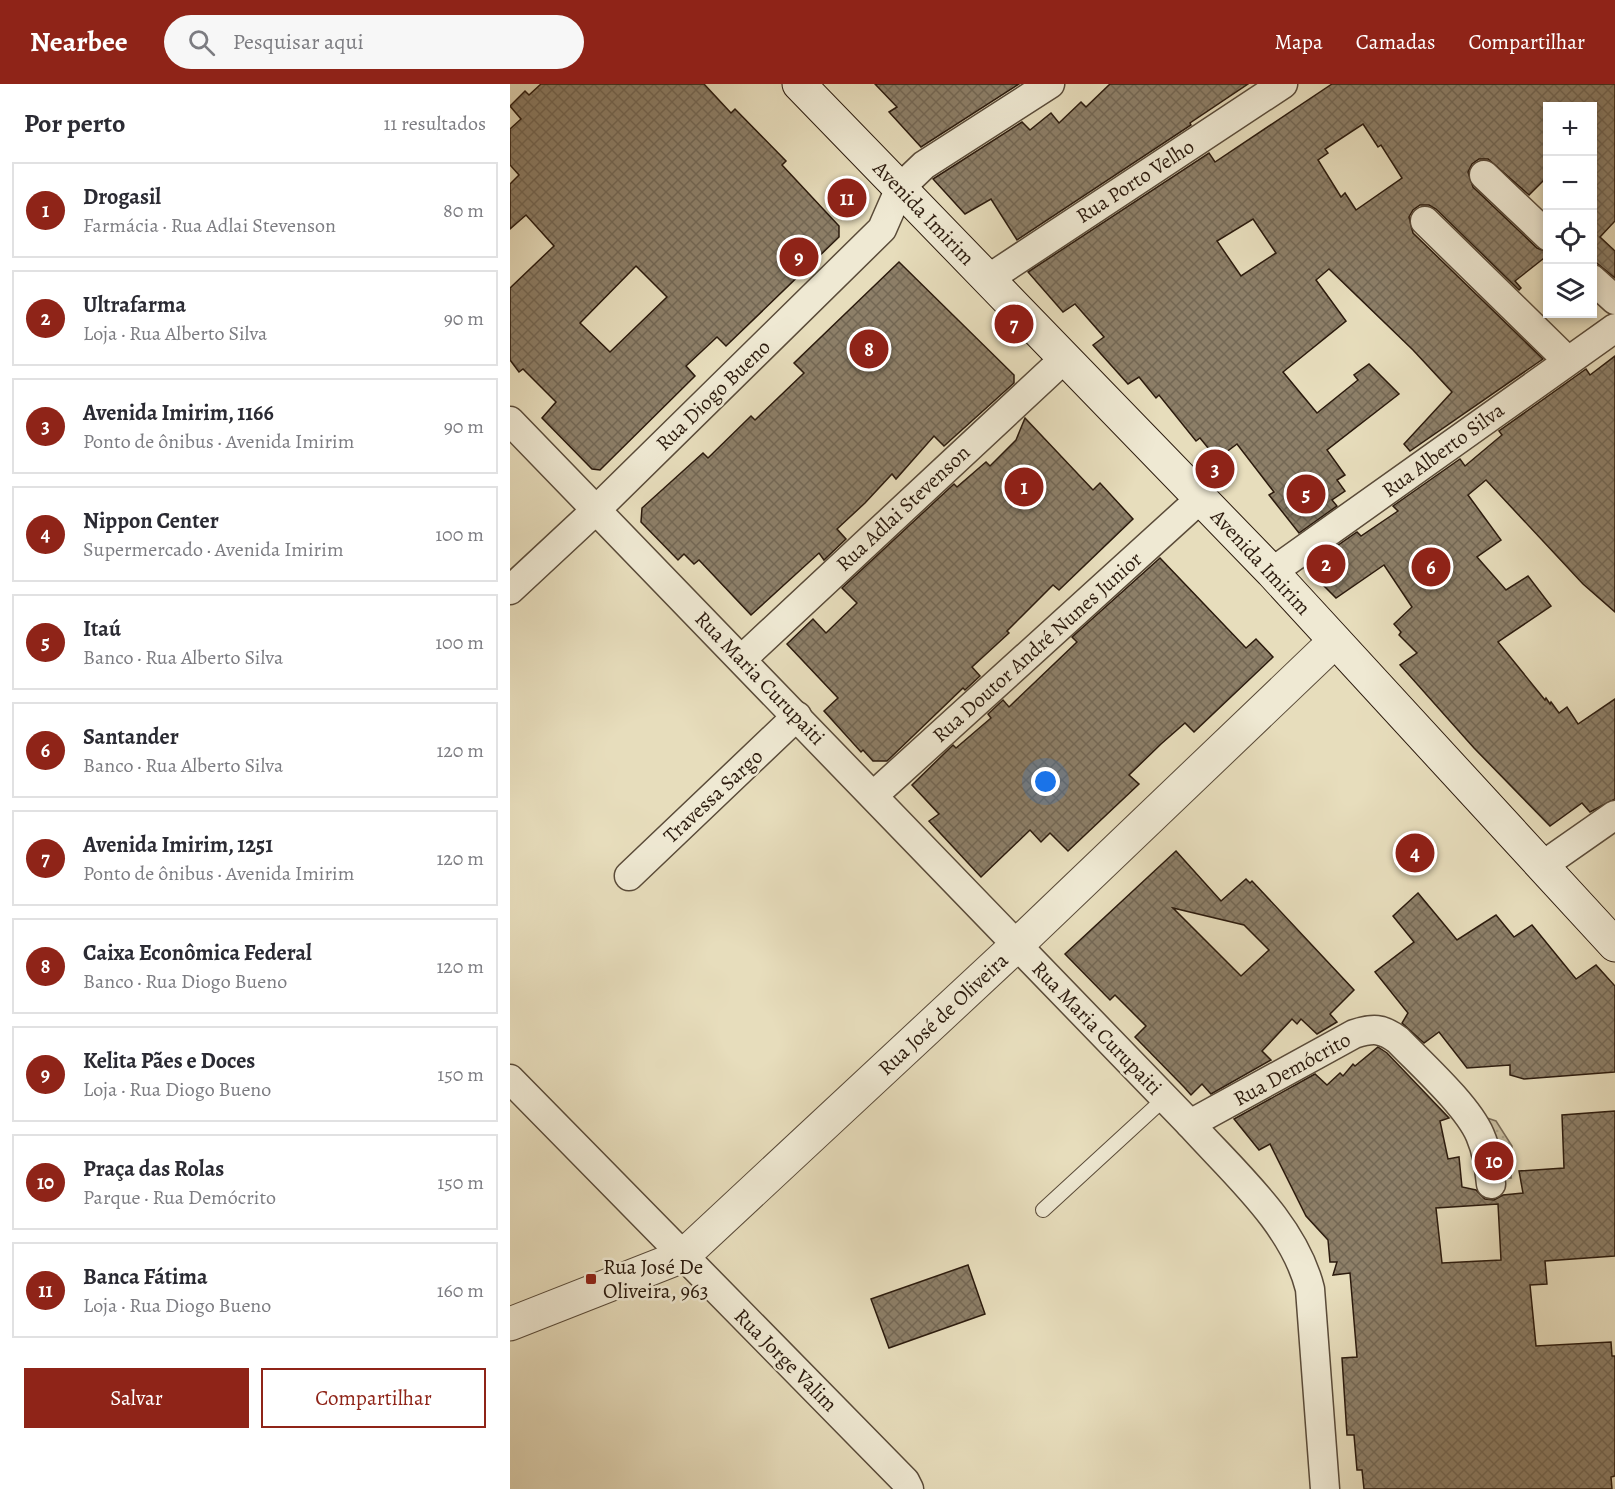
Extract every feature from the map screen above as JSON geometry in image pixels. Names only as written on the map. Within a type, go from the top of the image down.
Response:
[{"type":"main road","name":"Avenida Imirim","points":[[799,84],[1272,572],[1615,945]]},
{"type":"main road","name":"Rua José de Oliveira","points":[[510,1324],[683,1256],[1017,945],[1335,641]]},
{"type":"street","points":[[900,188],[924,165],[1050,84]]},
{"type":"street","name":"Rua Porto Velho","points":[[988,279],[1283,84]]},
{"type":"street","points":[[1484,175],[1543,231]]},
{"type":"street","name":"Rua Diogo Bueno","points":[[510,590],[596,510],[882,229],[900,188]]},
{"type":"street","points":[[1425,221],[1567,360]]},
{"type":"street","points":[[1597,283],[1615,300]]},
{"type":"street","name":"Rua Alberto Silva","points":[[1272,572],[1567,360],[1610,341]]},
{"type":"street","name":"Rua Adlai Stevenson","points":[[742,659],[1065,358]]},
{"type":"street","name":"Rua Maria Curupaiti","points":[[510,421],[1190,1124],[1278,1224],[1304,1264],[1310,1289],[1325,1489]]},
{"type":"street","name":"Rua Doutor André Nunes Junior","points":[[874,795],[1200,499]]},
{"type":"street","name":"Travessa Sargo","points":[[629,876],[797,716]]},
{"type":"street","points":[[1542,866],[1615,815]]},
{"type":"street","name":"Rua Demócrito","points":[[1190,1124],[1354,1034],[1372,1028],[1386,1031],[1398,1040],[1467,1114],[1479,1132],[1488,1158],[1491,1184]]},
{"type":"street","name":"Rua Jorge Valim","points":[[510,1079],[909,1489]]},
{"type":"lane","points":[[1043,1210],[1165,1098]]},
{"type":"shaded area","points":[[1484,1117],[1496,1121],[1512,1146],[1511,1178],[1478,1177]]},
{"type":"building","points":[[541,84],[704,84],[731,113],[735,109],[786,161],[782,165],[839,226],[839,237],[726,346],[717,337],[686,366],[695,376],[600,470],[592,469],[542,418],[556,402],[523,369],[519,372],[510,360],[510,288],[554,246],[526,215],[510,229],[510,184],[519,175],[510,165],[510,129],[521,119],[510,106],[525,91],[529,95]],"holes":[[[636,266],[667,297],[610,352],[580,323]]]},
{"type":"building","points":[[875,84],[1019,84],[921,147],[889,112],[897,107]]},
{"type":"building","points":[[1110,84],[1248,84],[1190,123],[1191,125],[1017,240],[991,199],[965,214],[933,179],[1022,122],[1030,130],[1051,113],[1059,123],[1081,102],[1086,107]]},
{"type":"building","points":[[1332,84],[1615,84],[1615,221],[1600,237],[1615,251],[1615,278],[1597,263],[1597,102],[1543,102],[1543,181],[1529,195],[1488,159],[1479,159],[1472,164],[1468,172],[1473,187],[1537,248],[1543,250],[1543,259],[1515,281],[1521,288],[1519,290],[1436,209],[1429,205],[1420,205],[1409,217],[1413,233],[1543,359],[1410,451],[1404,444],[1452,392],[1413,350],[1329,269],[1316,280],[1346,321],[1283,372],[1317,413],[1358,380],[1354,375],[1369,364],[1399,394],[1327,450],[1345,475],[1337,480],[1345,491],[1332,500],[1337,506],[1299,533],[1269,495],[1274,492],[1237,444],[1217,459],[1200,438],[1196,441],[1159,395],[1156,398],[1139,377],[1128,384],[1093,345],[1104,337],[1075,304],[1063,312],[1028,272],[1209,153],[1215,162]],"holes":[[[1363,124],[1378,147],[1381,145],[1402,178],[1356,210],[1345,193],[1341,197],[1318,160],[1328,153],[1325,149]],[[1253,219],[1276,253],[1241,276],[1217,241]]]},
{"type":"building","points":[[899,262],[1014,375],[1014,383],[944,446],[934,436],[896,479],[892,474],[837,529],[846,539],[824,560],[819,553],[751,615],[699,560],[694,564],[684,554],[678,560],[641,522],[642,508],[703,453],[708,458],[751,416],[755,420],[804,373],[794,363]]},
{"type":"building","points":[[1615,356],[1615,612],[1583,584],[1486,480],[1468,495],[1501,540],[1477,557],[1506,590],[1528,576],[1551,606],[1498,642],[1545,700],[1546,698],[1550,704],[1551,702],[1559,713],[1567,707],[1578,724],[1615,699],[1615,799],[1590,812],[1582,803],[1550,826],[1474,748],[1400,665],[1417,653],[1399,635],[1401,632],[1394,624],[1412,607],[1384,565],[1336,598],[1315,577],[1320,574],[1311,564],[1357,532],[1361,536],[1398,511],[1393,506],[1460,459],[1465,466],[1502,435],[1499,431],[1586,369],[1590,375]]},
{"type":"building","points":[[1025,418],[1093,490],[1100,483],[1133,519],[1059,590],[1053,585],[1007,631],[1009,633],[972,667],[980,676],[965,690],[963,688],[887,761],[873,761],[863,750],[861,752],[824,711],[838,698],[787,644],[813,619],[826,633],[857,603],[842,588],[954,484],[957,487],[986,462],[990,466],[1016,440]]},
{"type":"building","points":[[1160,558],[1246,648],[1256,639],[1273,657],[1194,732],[1185,723],[1161,744],[1129,775],[1139,784],[1068,851],[1050,833],[1041,842],[1030,830],[981,877],[929,821],[939,814],[912,785],[953,745],[956,748],[991,718],[988,714],[1003,700],[1009,707],[1077,642],[1072,637]]},
{"type":"building","points":[[1176,851],[1221,901],[1246,879],[1250,883],[1252,881],[1354,990],[1330,1014],[1337,1022],[1317,1034],[1301,1019],[1297,1024],[1292,1019],[1262,1051],[1271,1060],[1211,1094],[1202,1084],[1191,1095],[1135,1037],[1146,1026],[1115,995],[1110,1000],[1065,954]],"holes":[[[1173,908],[1244,925],[1269,950],[1241,976]]]},
{"type":"building","points":[[1418,893],[1457,940],[1496,915],[1514,937],[1532,925],[1576,979],[1596,965],[1615,986],[1615,1072],[1524,1079],[1510,1075],[1510,1065],[1467,1068],[1439,1032],[1424,1043],[1402,1023],[1408,1013],[1375,972],[1414,942],[1393,916]]},
{"type":"building","points":[[1378,1047],[1387,1053],[1449,1118],[1440,1121],[1448,1159],[1459,1157],[1462,1187],[1476,1190],[1485,1199],[1494,1200],[1503,1195],[1523,1193],[1519,1171],[1564,1168],[1562,1115],[1615,1111],[1615,1256],[1545,1261],[1547,1284],[1530,1285],[1536,1346],[1611,1342],[1612,1356],[1615,1356],[1615,1476],[1611,1477],[1612,1489],[1364,1489],[1362,1470],[1357,1470],[1354,1435],[1347,1435],[1342,1358],[1357,1357],[1350,1273],[1333,1275],[1337,1262],[1330,1262],[1328,1240],[1306,1216],[1270,1144],[1259,1150],[1234,1119],[1315,1074],[1327,1085],[1340,1073],[1343,1076],[1353,1064],[1355,1066]],"holes":[[[1498,1204],[1501,1260],[1442,1263],[1436,1208]]]},
{"type":"building","points":[[968,1265],[985,1314],[889,1348],[871,1299]]},
{"type":"place","name":"Banca Fátima","points":[[847,198]]},
{"type":"place","name":"Kelita Pães e Doces","points":[[799,257]]},
{"type":"place","name":"Avenida Imirim, 1251","points":[[1014,324]]},
{"type":"place","name":"Caixa Econômica Federal","points":[[869,349]]},
{"type":"place","name":"Avenida Imirim, 1166","points":[[1215,469]]},
{"type":"place","name":"Drogasil","points":[[1024,487]]},
{"type":"place","name":"Itaú","points":[[1306,494]]},
{"type":"place","name":"Ultrafarma","points":[[1326,564]]},
{"type":"place","name":"Santander","points":[[1431,567]]},
{"type":"place","name":"Nippon Center","points":[[1415,853]]},
{"type":"place","name":"Praça das Rolas","points":[[1494,1161]]},
{"type":"place","name":"Rua José De Oliveira, 963","points":[[591,1279]]}]
